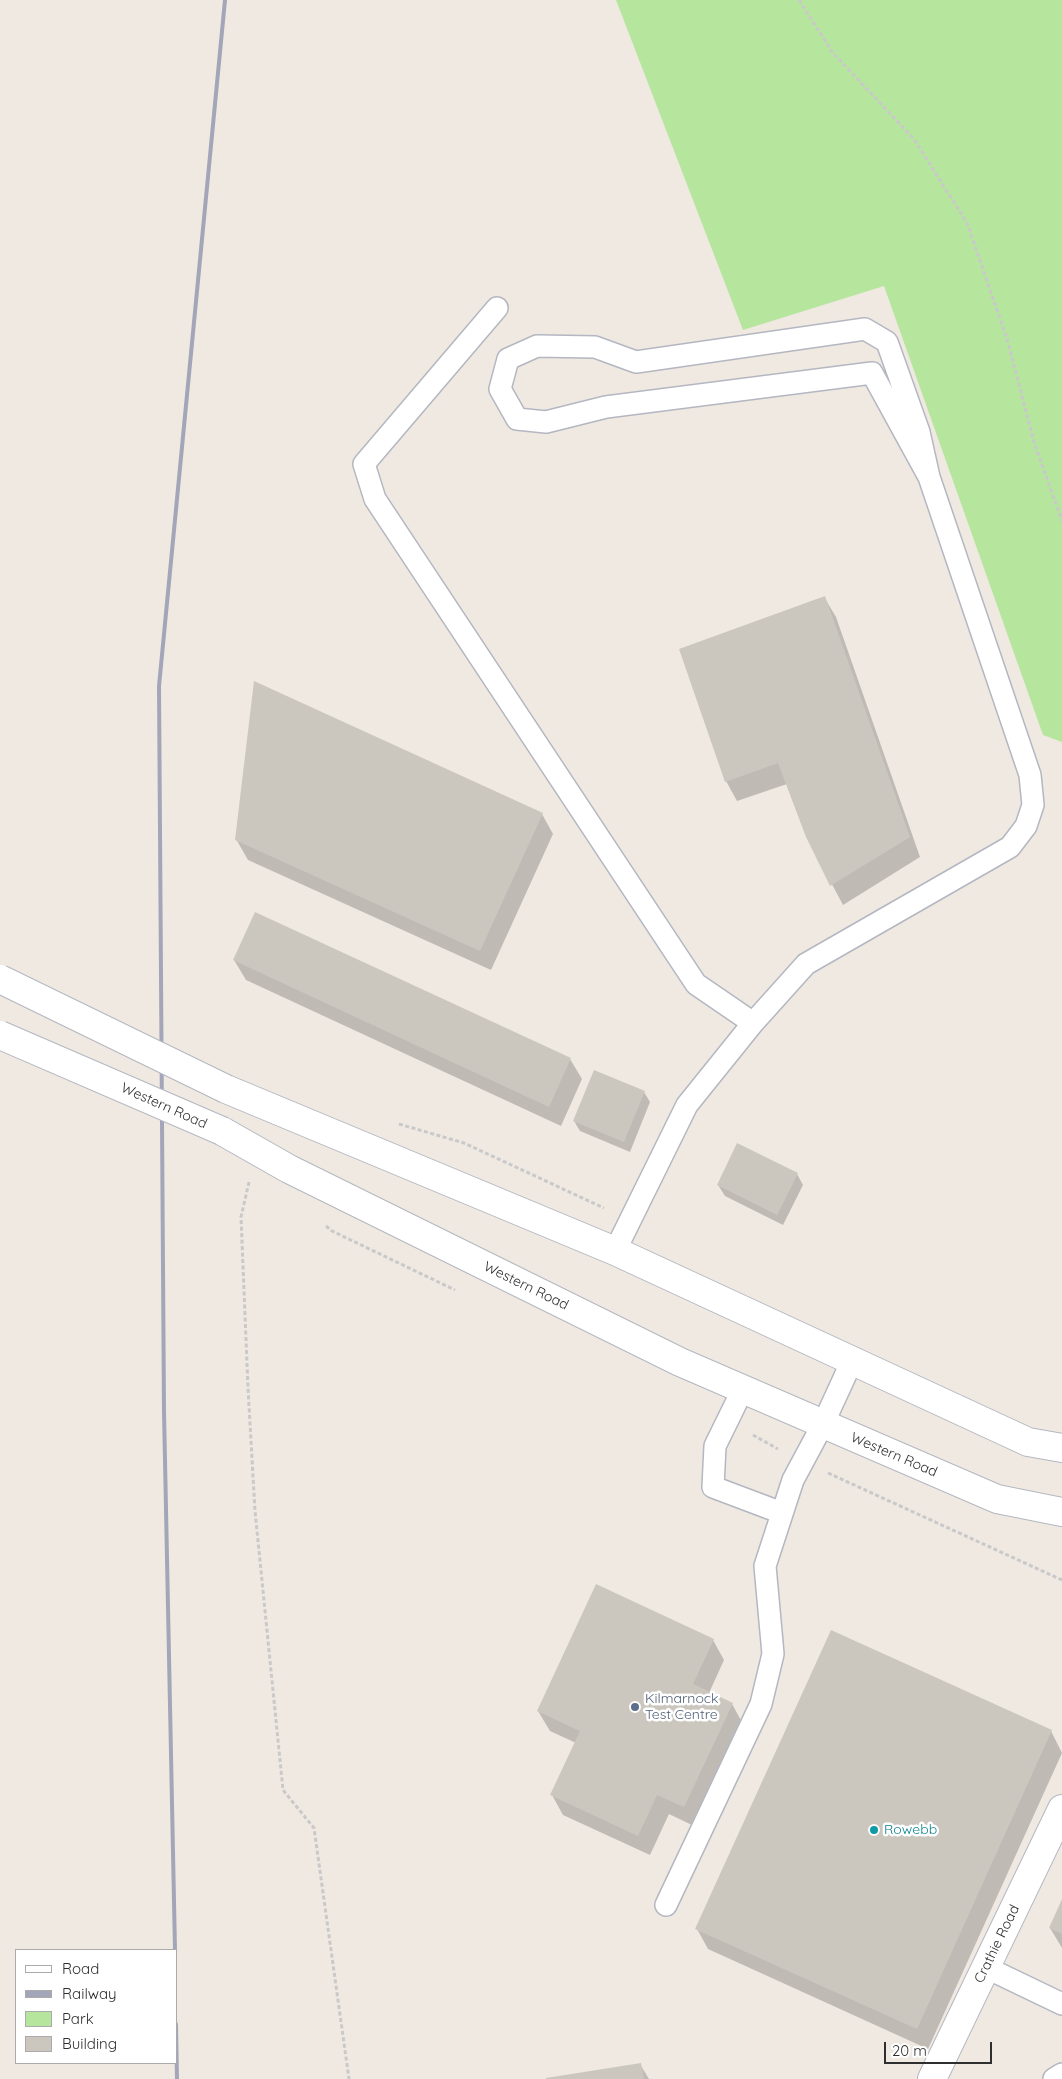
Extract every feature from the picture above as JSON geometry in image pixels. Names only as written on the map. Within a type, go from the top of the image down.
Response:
[{"type":"main road","points":[[0,979],[226,1089],[615,1251],[1028,1442],[1062,1448]]},
{"type":"main road","name":"Western Road","points":[[0,1034],[222,1131],[289,1169],[680,1362],[997,1499],[1062,1512]]},
{"type":"main road","name":"Crathie Road","points":[[932,2079],[1062,1808]]},
{"type":"lane","points":[[497,308],[364,464],[375,499],[696,984],[753,1023]]},
{"type":"lane","points":[[615,1251],[687,1105],[753,1023],[806,964],[1010,847],[1026,826],[1033,805],[1030,775],[929,477],[919,432],[888,342],[865,329],[636,362],[595,347],[537,346],[508,359],[500,389],[517,419],[546,422],[606,407],[872,373],[929,477]]},
{"type":"lane","points":[[666,1905],[762,1704],[773,1654],[764,1566],[793,1480],[823,1424],[852,1361]]},
{"type":"lane","points":[[743,1389],[715,1446],[713,1487],[782,1513]]},
{"type":"lane","points":[[986,1967],[1062,2004]]},
{"type":"lane","points":[[1054,2079],[1062,2074]]},
{"type":"path","points":[[799,0],[833,53],[914,139],[967,223],[1007,340],[1034,442],[1062,521]]},
{"type":"path","points":[[251,1173],[241,1217],[248,1388],[255,1511],[283,1790],[314,1828],[350,2079]]},
{"type":"green space","points":[[616,0],[1062,0],[1062,742],[1043,735],[884,286],[743,330]]},
{"type":"building","points":[[825,596],[910,837],[830,886],[806,837],[778,763],[725,782],[679,649]]},
{"type":"building","points":[[254,681],[543,813],[480,951],[235,840]]},
{"type":"building","points":[[255,912],[571,1058],[549,1107],[233,960]]},
{"type":"building","points":[[594,1070],[645,1091],[624,1142],[573,1121]]},
{"type":"building","points":[[737,1143],[798,1173],[777,1215],[717,1185]]},
{"type":"building","name":"Kilmarnock Test Centre","points":[[596,1584],[714,1639],[693,1684],[733,1703],[684,1807],[657,1795],[638,1836],[550,1795],[580,1731],[537,1711]]},
{"type":"building","name":"Rowebb","points":[[831,1630],[1052,1730],[917,2029],[695,1929]]},
{"type":"building","points":[[1062,1899],[1062,1934],[1049,1928]]},
{"type":"building","points":[[641,2063],[644,2079],[546,2079],[546,2078]]},
{"type":"railway","points":[[175,1949],[164,1411],[159,686],[225,0]]},
{"type":"railway","points":[[177,2064],[177,2079]]},
{"type":"place","name":"Kilmarnock Test Centre","points":[[635,1707]]},
{"type":"place","name":"Rowebb","points":[[874,1830]]}]
